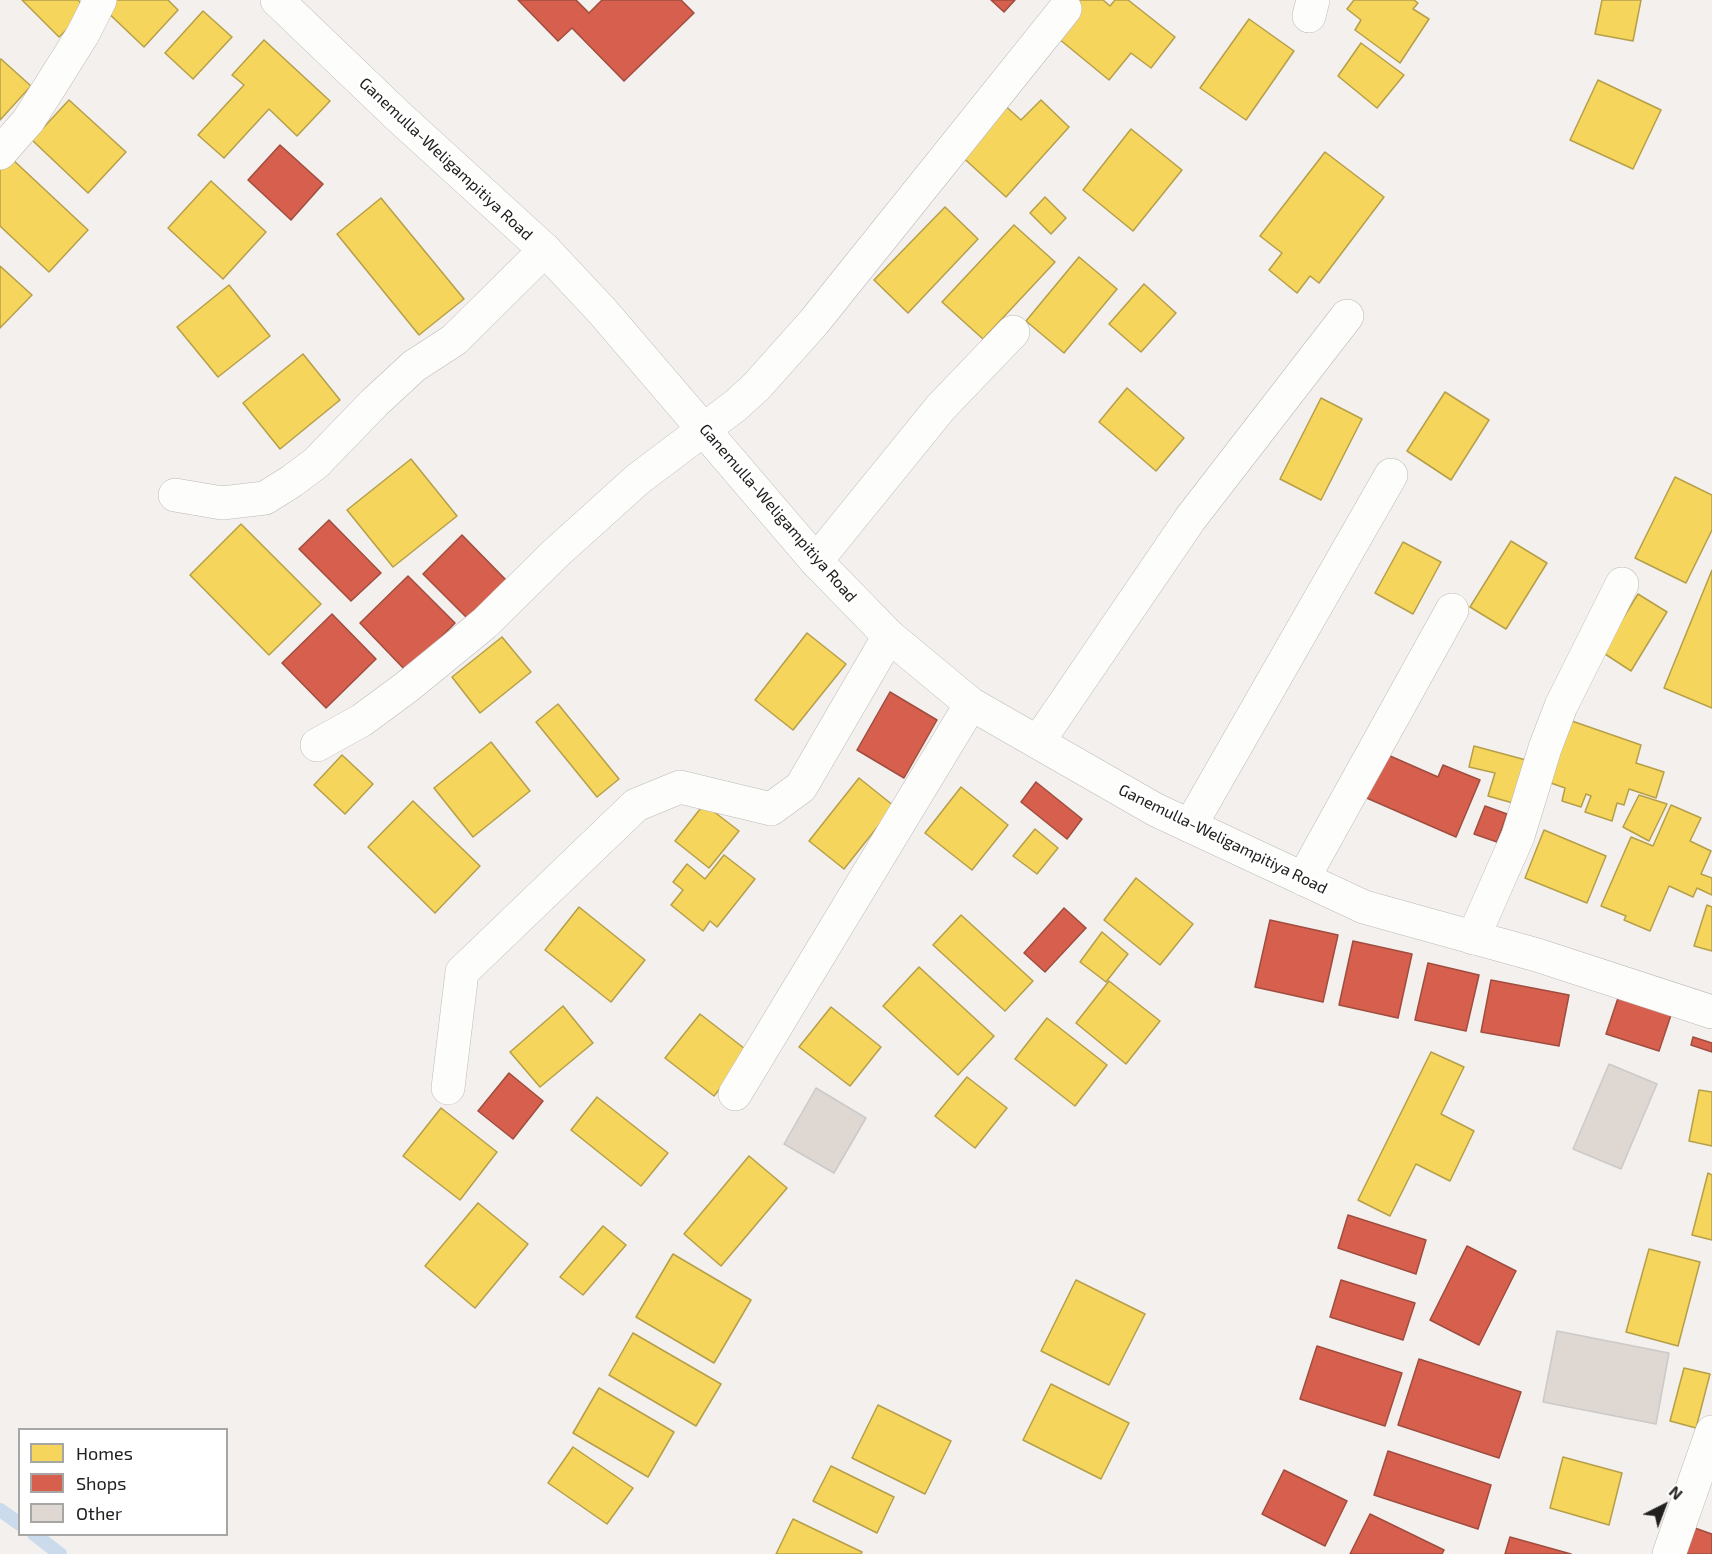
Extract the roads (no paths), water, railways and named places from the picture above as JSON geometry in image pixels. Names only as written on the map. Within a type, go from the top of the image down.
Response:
[{"type":"street","points":[[0,153],[28,121],[83,34],[100,0]]},
{"type":"street","name":"Ganemulla-Weligampitiya Road","points":[[277,0],[397,115],[545,250],[603,312],[705,429],[816,561],[889,636],[971,704],[1156,810],[1364,907],[1537,955],[1712,1012]]},
{"type":"street","points":[[317,745],[362,720],[408,686],[485,623],[556,553],[638,479],[735,406],[756,387],[814,322],[1065,9]]},
{"type":"street","points":[[175,495],[222,503],[265,498],[292,481],[316,463],[374,403],[414,366],[454,340],[545,250]]},
{"type":"street","points":[[1038,742],[1190,519],[1347,316]]},
{"type":"street","points":[[816,561],[941,407],[1013,332]]},
{"type":"street","points":[[1190,826],[1391,475]]},
{"type":"street","points":[[1473,938],[1518,836],[1545,748],[1561,706],[1622,584]]},
{"type":"street","points":[[1303,879],[1452,610]]},
{"type":"street","points":[[448,1088],[462,972],[636,805],[680,787],[771,809],[801,787],[889,636]]},
{"type":"street","points":[[735,1094],[971,704]]},
{"type":"street","points":[[1669,1554],[1712,1432]]},
{"type":"waterway","points":[[0,1510],[18,1523]]},
{"type":"waterway","points":[[37,1536],[60,1554]]}]
